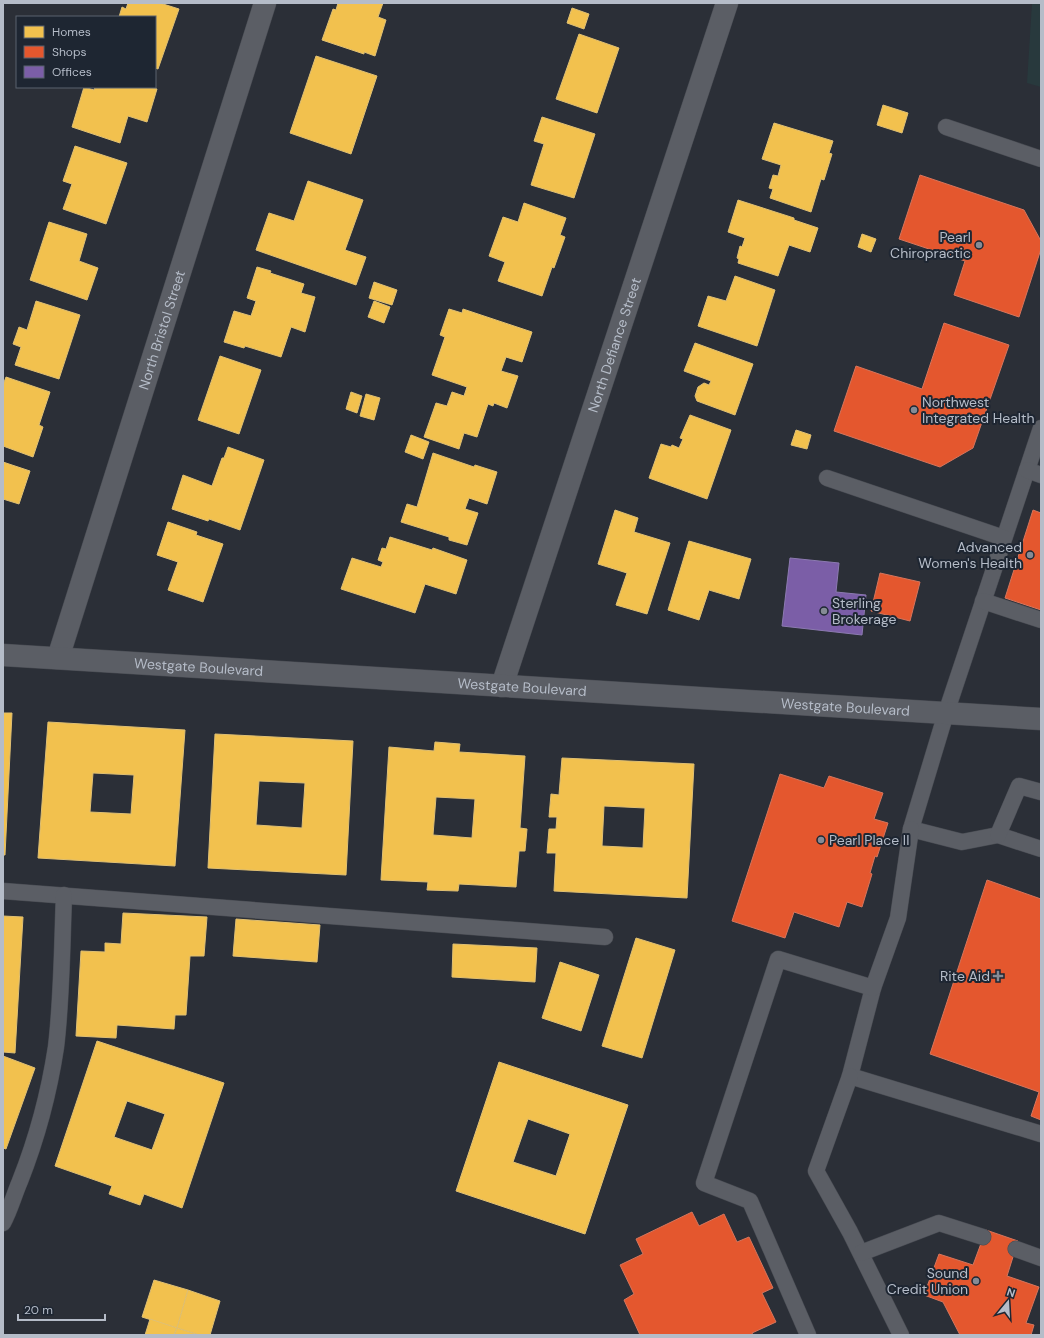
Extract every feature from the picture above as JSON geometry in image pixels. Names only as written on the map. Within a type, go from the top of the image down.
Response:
[{"type":"street","name":"North Bristol Street","points":[[58,658],[266,3]]},
{"type":"street","name":"North Defiance Street","points":[[502,686],[727,3]]},
{"type":"street","name":"Westgate Boulevard","points":[[3,655],[1041,719]]},
{"type":"lane","points":[[946,127],[1041,159]]},
{"type":"lane","points":[[901,1335],[861,1253],[816,1171],[850,1076],[873,988],[898,918],[911,829],[946,713],[1004,538],[1034,472],[1041,428]]},
{"type":"lane","points":[[827,478],[1004,538]]},
{"type":"lane","points":[[983,600],[1041,620]]},
{"type":"lane","points":[[998,835],[1019,786],[1041,792]]},
{"type":"lane","points":[[911,829],[962,842],[998,835],[1041,849]]},
{"type":"lane","points":[[3,891],[605,937]]},
{"type":"lane","points":[[3,1223],[28,1161],[48,1090],[56,1046],[64,895]]},
{"type":"lane","points":[[808,1335],[750,1200],[704,1183],[778,959],[873,988]]},
{"type":"lane","points":[[850,1076],[1041,1134]]},
{"type":"lane","points":[[861,1253],[939,1223],[983,1237]]},
{"type":"lane","points":[[1016,1249],[1041,1258]]},
{"type":"shaded area","points":[[1032,3],[1041,3],[1041,87],[1027,83]]},
{"type":"building: Homes","points":[[128,3],[160,3],[179,9],[158,69],[156,68],[156,16],[119,16],[122,7],[126,9]]},
{"type":"building: Homes","points":[[338,3],[383,3],[378,17],[386,20],[375,56],[364,52],[364,54],[322,40],[333,9],[336,10]]},
{"type":"building: Homes","points":[[572,8],[589,14],[584,29],[567,23]]},
{"type":"building: Homes","points":[[579,34],[619,48],[597,113],[556,99]]},
{"type":"building: Homes","points":[[316,56],[377,76],[351,154],[290,133]]},
{"type":"building: Homes","points":[[84,88],[94,90],[95,88],[157,89],[147,122],[128,116],[120,143],[72,127]]},
{"type":"building: Homes","points":[[883,105],[908,113],[902,133],[877,125]]},
{"type":"building: Homes","points":[[542,117],[595,134],[574,198],[531,185],[544,144],[534,141]]},
{"type":"building: Homes","points":[[774,123],[833,141],[829,153],[832,154],[824,180],[821,179],[811,212],[770,198],[773,189],[769,188],[773,175],[778,176],[781,165],[762,159]]},
{"type":"building: Homes","points":[[75,146],[127,163],[106,224],[63,209],[72,184],[63,181]]},
{"type":"building: Homes","points":[[308,181],[363,200],[345,250],[366,257],[356,285],[256,250],[269,213],[294,221]]},
{"type":"building: Homes","points":[[738,200],[794,218],[794,220],[818,228],[810,252],[789,245],[778,276],[738,263],[739,259],[737,258],[740,246],[742,247],[745,238],[728,232]]},
{"type":"building: Homes","points":[[524,203],[566,218],[560,235],[565,237],[554,268],[552,267],[542,296],[498,281],[505,262],[489,256],[503,217],[518,222]]},
{"type":"building: Homes","points":[[49,222],[87,234],[79,261],[98,268],[87,300],[30,280]]},
{"type":"building: Homes","points":[[862,234],[876,239],[871,252],[858,247]]},
{"type":"building: Homes","points":[[257,267],[271,271],[270,273],[304,284],[301,293],[315,297],[305,332],[291,327],[281,357],[245,346],[244,348],[224,342],[234,311],[251,316],[256,301],[247,298]]},
{"type":"building: Homes","points":[[735,276],[775,290],[757,346],[698,326],[708,296],[726,301]]},
{"type":"building: Homes","points":[[374,282],[397,290],[392,305],[369,298]]},
{"type":"building: Homes","points":[[36,301],[80,315],[59,379],[15,365],[21,347],[13,344],[19,327],[27,330]]},
{"type":"building: Homes","points":[[374,301],[390,307],[384,323],[368,317]]},
{"type":"building: Homes","points":[[449,309],[462,313],[463,309],[532,332],[522,362],[506,357],[501,371],[518,376],[507,408],[494,403],[493,406],[488,404],[477,437],[464,433],[459,449],[424,437],[436,403],[447,406],[452,392],[464,396],[467,387],[432,375],[445,337],[440,335]]},
{"type":"building: Homes","points":[[695,343],[753,364],[735,415],[697,401],[695,396],[698,387],[704,383],[709,385],[711,381],[684,371]]},
{"type":"building: Homes","points":[[220,356],[261,370],[239,434],[198,420]]},
{"type":"building: Homes","points":[[6,377],[50,392],[39,425],[43,427],[33,457],[3,446],[3,385]]},
{"type":"building: Homes","points":[[351,392],[362,396],[357,413],[346,409]]},
{"type":"building: Homes","points":[[366,394],[380,398],[374,420],[360,416]]},
{"type":"building: Homes","points":[[690,415],[731,430],[707,499],[649,478],[661,444],[671,447],[672,445],[679,448],[683,439],[680,438]]},
{"type":"building: Homes","points":[[796,430],[811,435],[807,449],[791,445]]},
{"type":"building: Homes","points":[[411,435],[429,442],[423,459],[405,452]]},
{"type":"building: Homes","points":[[228,447],[264,460],[240,530],[209,519],[208,521],[172,509],[183,475],[212,486],[222,458],[224,458]]},
{"type":"building: Homes","points":[[433,453],[474,467],[475,465],[497,472],[487,504],[469,498],[465,509],[478,513],[467,545],[449,540],[449,537],[401,522],[407,504],[417,507]]},
{"type":"building: Homes","points":[[3,462],[30,471],[19,504],[3,499]]},
{"type":"building: Homes","points":[[615,510],[638,518],[634,532],[670,543],[647,614],[616,605],[627,573],[598,564]]},
{"type":"building: Homes","points":[[168,522],[197,532],[196,535],[223,544],[203,602],[168,590],[178,562],[157,555]]},
{"type":"building: Homes","points":[[390,537],[432,550],[433,548],[467,560],[456,594],[425,584],[415,613],[341,589],[352,558],[381,567],[383,562],[378,560],[382,548],[386,549]]},
{"type":"building: Homes","points":[[689,541],[751,559],[739,599],[709,590],[699,620],[668,610]]},
{"type":"building: Homes","points":[[3,713],[12,713],[5,855],[3,855]]},
{"type":"building: Homes","points":[[48,722],[185,730],[175,866],[38,858]],"holes":[[[93,773],[134,775],[131,814],[90,812]]]},
{"type":"building: Homes","points":[[215,734],[353,741],[346,875],[208,868]],"holes":[[[259,781],[305,783],[302,828],[256,825]]]},
{"type":"building: Homes","points":[[435,742],[460,744],[459,752],[525,756],[520,828],[527,829],[525,851],[519,851],[516,887],[459,884],[458,891],[427,890],[428,882],[381,880],[389,747],[434,751]],"holes":[[[436,797],[475,799],[472,838],[433,835]]]},
{"type":"building: Homes","points":[[562,758],[694,764],[687,898],[554,891],[556,853],[547,853],[549,829],[556,829],[557,817],[549,817],[551,794],[559,795]],"holes":[[[604,806],[645,808],[643,848],[602,846]]]},
{"type":"building: Homes","points":[[123,913],[207,917],[204,956],[190,956],[186,1015],[175,1015],[174,1029],[117,1025],[116,1038],[76,1036],[81,951],[105,952],[105,943],[121,944]]},
{"type":"building: Homes","points":[[3,916],[23,917],[15,1053],[3,1052]]},
{"type":"building: Homes","points":[[236,919],[320,925],[317,962],[233,956]]},
{"type":"building: Homes","points":[[636,938],[675,950],[642,1058],[602,1046]]},
{"type":"building: Homes","points":[[453,944],[537,948],[535,982],[452,977]]},
{"type":"building: Homes","points":[[560,962],[599,975],[581,1031],[542,1018]]},
{"type":"building: Homes","points":[[97,1041],[224,1083],[182,1208],[144,1194],[140,1205],[109,1194],[112,1186],[55,1166]],"holes":[[[127,1101],[165,1114],[152,1150],[114,1137]]]},
{"type":"building: Homes","points":[[3,1056],[35,1068],[6,1149],[3,1148]]},
{"type":"building: Homes","points":[[499,1062],[628,1105],[585,1234],[456,1191]],"holes":[[[528,1119],[570,1134],[556,1176],[513,1162]]]},
{"type":"building: Homes","points":[[154,1280],[188,1290],[177,1328],[142,1317]]},
{"type":"building: Homes","points":[[188,1290],[220,1301],[210,1335],[199,1335],[177,1328]]},
{"type":"building: Homes","points":[[150,1319],[177,1328],[174,1335],[145,1335]]},
{"type":"building: Homes","points":[[177,1328],[199,1335],[174,1335]]},
{"type":"building: Shops","name":"Pearl Chiropractic","points":[[920,175],[1024,210],[1041,241],[1041,249],[1019,317],[954,295],[965,261],[899,239]]},
{"type":"building: Shops","name":"Northwest Integrated Health","points":[[944,323],[1009,345],[973,448],[940,467],[834,431],[856,366],[922,389]]},
{"type":"building: Shops","name":"Advanced Women's Health","points":[[1033,510],[1041,513],[1041,610],[1005,598]]},
{"type":"building: Shops","points":[[880,573],[920,582],[910,621],[871,611]]},
{"type":"building: Shops","name":"Pearl Place II","points":[[780,774],[824,788],[829,776],[883,793],[874,819],[888,823],[877,857],[875,856],[870,873],[872,874],[862,907],[847,902],[839,927],[794,912],[785,938],[732,921]]},
{"type":"building: Shops","name":"Rite Aid","points":[[987,880],[1041,899],[1041,1120],[1031,1116],[1039,1092],[930,1054]]},
{"type":"building: Shops","points":[[692,1212],[699,1226],[724,1214],[737,1242],[749,1237],[773,1288],[762,1293],[776,1322],[752,1333],[753,1335],[640,1335],[624,1300],[634,1294],[620,1265],[643,1254],[636,1239]]},
{"type":"building: Shops","name":"Sound Credit Union","points":[[986,1230],[1018,1241],[1007,1276],[1039,1287],[1026,1323],[1034,1325],[1031,1335],[960,1335],[943,1302],[924,1295],[939,1254],[973,1265]]},
{"type":"building: Offices","name":"Sterling Brokerage","points":[[790,558],[839,563],[836,592],[866,595],[862,635],[782,626]]},
{"type":"place","name":"Pearl Chiropractic","points":[[979,245]]},
{"type":"place","name":"Northwest Integrated Health","points":[[914,410]]},
{"type":"place","name":"Advanced Women's Health","points":[[1030,555]]},
{"type":"place","name":"Sterling Brokerage","points":[[824,611]]},
{"type":"place","name":"Pearl Place II","points":[[821,840]]},
{"type":"place","name":"Rite Aid","points":[[998,976]]},
{"type":"place","name":"Sound Credit Union","points":[[976,1281]]}]
